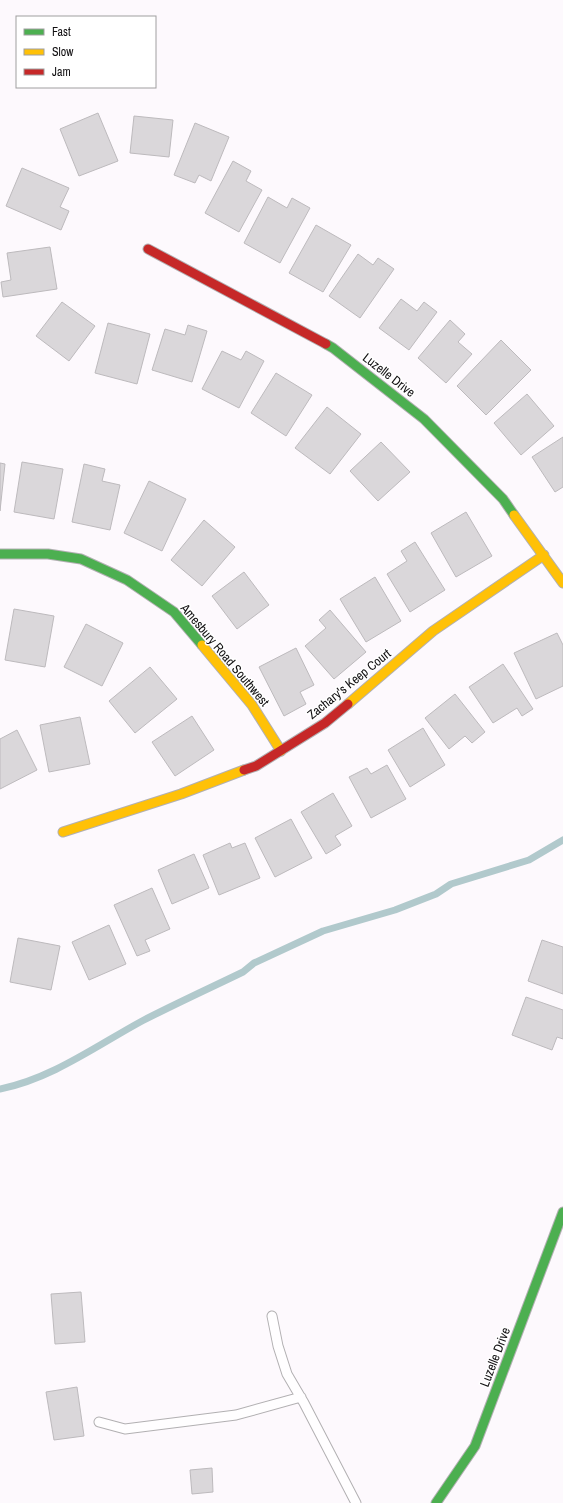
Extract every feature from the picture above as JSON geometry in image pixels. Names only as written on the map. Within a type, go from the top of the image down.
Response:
[{"type":"street","name":"Luzelle Drive","points":[[148,249],[333,348],[424,419],[503,499],[563,582]]},
{"type":"street","name":"Amesbury Road Southwest","points":[[0,554],[48,554],[81,559],[127,580],[174,612],[252,705],[280,750]]},
{"type":"street","name":"Zachary's Keep Court","points":[[63,832],[181,794],[256,766],[325,723],[433,631],[544,555]]},
{"type":"street","name":"Luzelle Drive","points":[[436,1503],[475,1446],[563,1212]]},
{"type":"lane","points":[[272,1316],[278,1346],[287,1374],[301,1397],[356,1503]]},
{"type":"lane","points":[[99,1422],[125,1429],[236,1415],[301,1397]]},
{"type":"building","points":[[98,113],[118,161],[79,176],[60,129]]},
{"type":"building","points":[[134,116],[173,120],[169,157],[130,153]]},
{"type":"building","points":[[195,123],[229,137],[211,181],[199,175],[195,183],[174,175]]},
{"type":"building","points":[[233,161],[251,171],[246,181],[262,190],[239,232],[205,213]]},
{"type":"building","points":[[22,168],[69,188],[60,207],[69,211],[61,230],[6,206]]},
{"type":"building","points":[[268,197],[287,208],[292,198],[310,208],[280,263],[244,243]]},
{"type":"building","points":[[316,225],[351,245],[323,292],[289,273]]},
{"type":"building","points":[[50,247],[57,289],[3,297],[1,282],[11,280],[7,253]]},
{"type":"building","points":[[358,254],[373,265],[378,258],[394,269],[360,318],[329,296]]},
{"type":"building","points":[[401,299],[417,311],[424,302],[437,312],[409,350],[379,328]]},
{"type":"building","points":[[62,302],[95,326],[69,361],[36,336]]},
{"type":"building","points":[[450,320],[465,334],[458,342],[472,354],[446,383],[418,358]]},
{"type":"building","points":[[108,323],[150,334],[137,384],[95,373]]},
{"type":"building","points":[[188,325],[207,331],[192,382],[152,370],[165,329],[185,335]]},
{"type":"building","points":[[501,340],[531,370],[486,415],[457,386]]},
{"type":"building","points":[[222,351],[241,360],[246,351],[264,361],[239,408],[202,389]]},
{"type":"building","points":[[276,373],[312,395],[286,436],[251,413]]},
{"type":"building","points":[[527,394],[554,426],[521,455],[494,423]]},
{"type":"building","points":[[327,407],[361,434],[330,474],[295,448]]},
{"type":"building","points":[[563,437],[563,487],[555,492],[532,457]]},
{"type":"building","points":[[381,442],[410,472],[378,501],[350,471]]},
{"type":"building","points":[[22,462],[63,469],[54,519],[14,512]]},
{"type":"building","points":[[0,463],[5,464],[0,511]]},
{"type":"building","points":[[84,464],[105,469],[102,481],[120,485],[110,530],[72,522]]},
{"type":"building","points":[[149,481],[186,499],[162,551],[124,533]]},
{"type":"building","points":[[466,512],[492,556],[456,577],[431,533]]},
{"type":"building","points":[[204,520],[235,547],[202,586],[171,560]]},
{"type":"building","points":[[415,542],[445,590],[410,612],[387,574],[407,561],[401,551]]},
{"type":"building","points":[[244,572],[269,605],[237,629],[212,596]]},
{"type":"building","points":[[375,577],[401,621],[366,642],[340,599]]},
{"type":"building","points":[[14,609],[54,616],[45,667],[5,660]]},
{"type":"building","points":[[330,610],[366,652],[334,679],[305,646],[326,628],[319,620]]},
{"type":"building","points":[[86,624],[123,643],[102,686],[64,667]]},
{"type":"building","points":[[557,633],[563,645],[563,686],[536,699],[514,653]]},
{"type":"building","points":[[296,648],[314,685],[300,692],[306,704],[284,716],[259,667]]},
{"type":"building","points":[[503,664],[533,709],[522,716],[517,708],[493,723],[469,687]]},
{"type":"building","points":[[150,667],[177,699],[135,733],[109,701]]},
{"type":"building","points":[[455,694],[485,732],[472,743],[465,736],[449,749],[425,718]]},
{"type":"building","points":[[192,716],[214,750],[175,776],[152,742]]},
{"type":"building","points":[[80,717],[90,764],[49,772],[40,725]]},
{"type":"building","points":[[423,728],[445,765],[410,787],[388,750]]},
{"type":"building","points":[[17,730],[37,770],[0,789],[0,739]]},
{"type":"building","points":[[387,765],[406,799],[371,818],[349,777],[367,768],[371,774]]},
{"type":"building","points":[[333,793],[352,826],[335,836],[341,845],[326,854],[301,812]]},
{"type":"building","points":[[291,819],[312,858],[275,877],[255,838]]},
{"type":"building","points":[[230,843],[232,848],[245,843],[260,878],[219,895],[203,855]]},
{"type":"building","points":[[194,854],[209,888],[172,904],[158,870]]},
{"type":"building","points":[[152,888],[170,929],[145,940],[150,951],[137,956],[114,905]]},
{"type":"building","points":[[109,925],[126,964],[89,980],[72,942]]},
{"type":"building","points":[[18,938],[60,946],[51,990],[10,982]]},
{"type":"building","points":[[542,940],[563,947],[563,994],[528,981]]},
{"type":"building","points":[[526,997],[563,1010],[563,1039],[557,1037],[552,1050],[512,1035]]},
{"type":"building","points":[[81,1292],[85,1342],[55,1344],[51,1294]]},
{"type":"building","points":[[77,1387],[84,1436],[54,1440],[46,1392]]},
{"type":"building","points":[[212,1468],[213,1492],[192,1494],[190,1470]]},
{"type":"waterway","points":[[0,1089],[37,1078],[55,1070],[142,1021],[243,972],[254,963],[323,931],[395,910],[436,894],[451,884],[529,860],[563,840]]},
{"type":"traffic: fast","points":[[326,344],[424,419],[503,499],[514,515]]},
{"type":"traffic: fast","points":[[0,554],[48,554],[81,559],[127,580],[174,612],[202,645]]},
{"type":"traffic: fast","points":[[436,1503],[475,1446],[563,1212]]},
{"type":"traffic: slow","points":[[514,515],[563,583]]},
{"type":"traffic: slow","points":[[348,704],[433,631],[544,555]]},
{"type":"traffic: slow","points":[[202,645],[252,705],[281,751]]},
{"type":"traffic: slow","points":[[63,832],[181,794],[244,770]]},
{"type":"traffic: jam","points":[[148,249],[326,344]]},
{"type":"traffic: jam","points":[[244,770],[256,766],[325,723],[348,704]]}]
